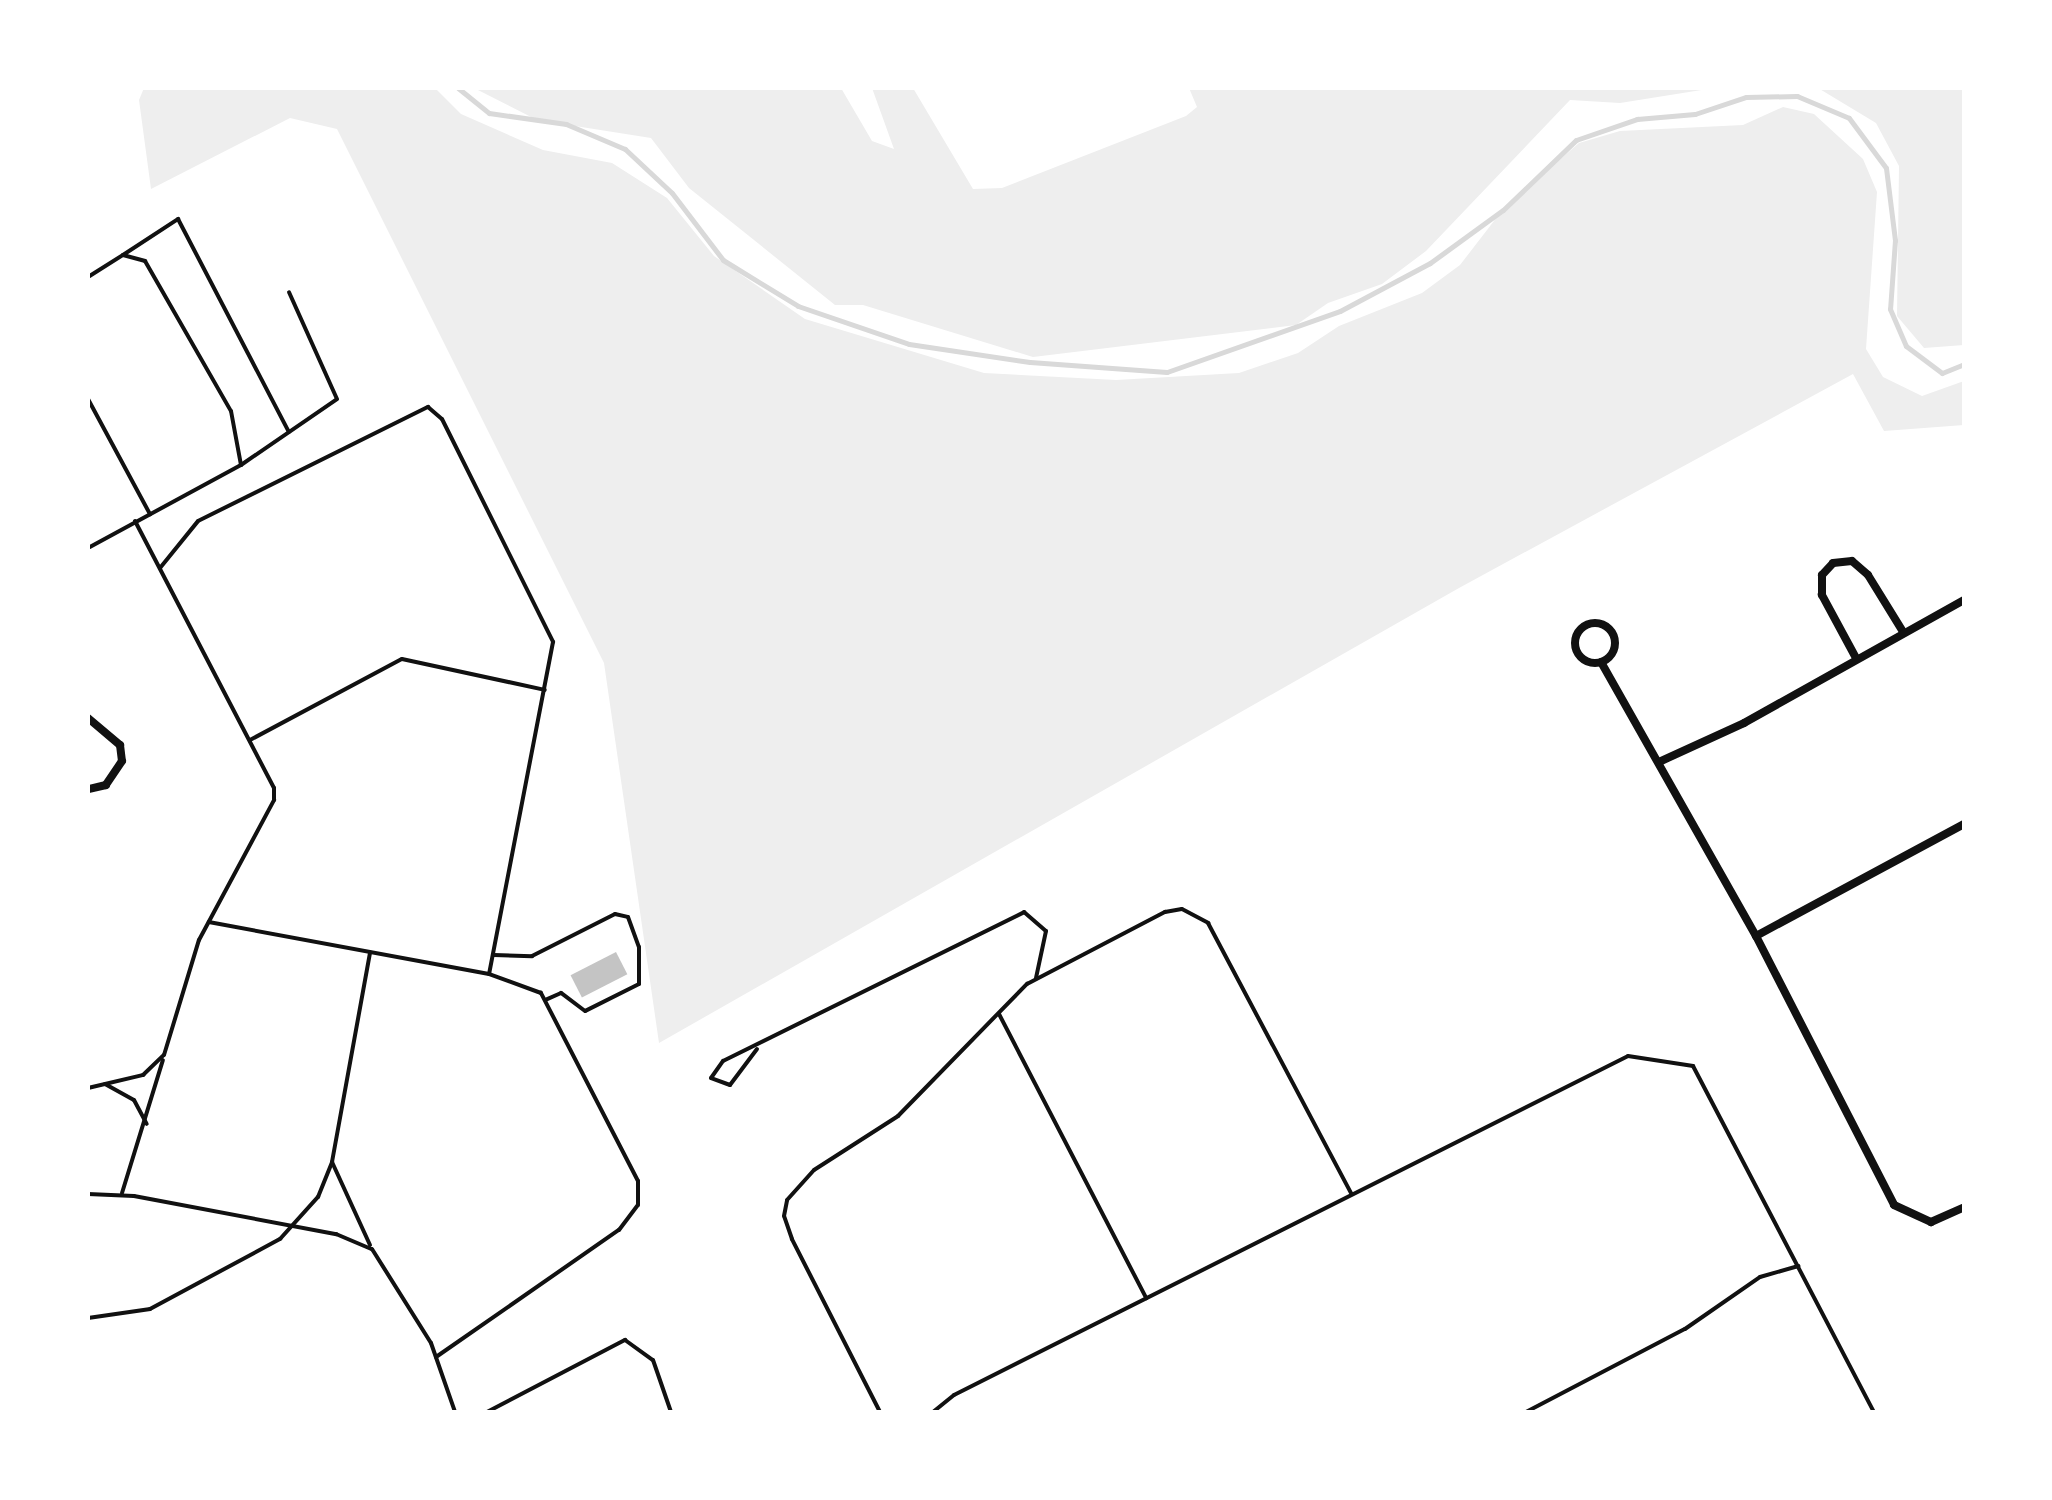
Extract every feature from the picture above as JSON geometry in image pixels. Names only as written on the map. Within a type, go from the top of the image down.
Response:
[{"type":"street","points":[[1856,658],[1822,595],[1822,575],[1834,562],[1852,562],[1868,576],[1902,630]]},
{"type":"street","points":[[1659,762],[1744,723],[1902,630],[1964,600]]},
{"type":"street","points":[[1590,624],[1603,624],[1615,639],[1614,652],[1601,662],[1584,660],[1576,650],[1576,637],[1590,624]]},
{"type":"street","points":[[1601,662],[1756,936],[1894,1205],[1931,1222],[1964,1208]]},
{"type":"street","points":[[88,718],[113,736],[122,761],[106,785],[88,789]]},
{"type":"street","points":[[1756,936],[1964,824]]},
{"type":"lane","points":[[88,277],[178,219],[289,432]]},
{"type":"lane","points":[[123,255],[146,261],[232,410],[241,465]]},
{"type":"lane","points":[[88,548],[241,465],[336,398],[289,292]]},
{"type":"lane","points":[[88,399],[150,514]]},
{"type":"lane","points":[[160,568],[198,521],[428,407],[442,418],[553,642],[489,974]]},
{"type":"lane","points":[[121,1196],[147,1126],[187,970],[274,800],[250,740],[136,521]]},
{"type":"lane","points":[[250,740],[402,659],[545,690]]},
{"type":"lane","points":[[757,1049],[730,1085],[711,1078],[723,1061],[757,1049],[1024,912],[1046,931],[1036,978]]},
{"type":"lane","points":[[880,1412],[792,1238],[784,1216],[787,1200],[814,1170],[898,1116],[1036,978],[1165,912],[1199,914],[1352,1194]]},
{"type":"lane","points":[[494,955],[532,956],[615,914],[628,917],[639,947],[638,984],[585,1011],[561,993],[545,1000]]},
{"type":"lane","points":[[209,922],[489,974],[532,986],[545,1000],[638,1181],[638,1205],[619,1230],[436,1357]]},
{"type":"lane","points":[[88,1318],[150,1309],[294,1226],[318,1197],[332,1162],[370,952]]},
{"type":"lane","points":[[998,1013],[1146,1298]]},
{"type":"lane","points":[[88,1088],[143,1075],[164,1055]]},
{"type":"lane","points":[[933,1412],[954,1395],[1628,1056],[1682,1060],[1692,1066],[1874,1412]]},
{"type":"lane","points":[[105,1084],[134,1100],[147,1126]]},
{"type":"lane","points":[[332,1162],[372,1249],[436,1357],[455,1412]]},
{"type":"lane","points":[[88,1194],[121,1196],[294,1226],[372,1249]]},
{"type":"lane","points":[[1526,1412],[1685,1329],[1760,1277],[1798,1266]]},
{"type":"lane","points":[[486,1412],[625,1340],[654,1360],[672,1412]]},
{"type":"shaded area","points":[[144,88],[435,88],[461,114],[543,150],[612,163],[667,198],[714,256],[805,319],[984,373],[1116,380],[1239,373],[1298,353],[1339,326],[1422,293],[1460,265],[1504,208],[1579,143],[1620,131],[1743,125],[1783,107],[1814,114],[1863,159],[1877,192],[1866,349],[1883,377],[1922,396],[1964,381],[1964,425],[1884,431],[1853,374],[1459,588],[659,1043],[604,663],[337,129],[290,118],[151,189],[139,100]]},
{"type":"shaded area","points":[[474,88],[841,88],[872,141],[894,149],[872,88],[913,88],[973,189],[1002,188],[1186,116],[1197,107],[1189,88],[1714,88],[1620,103],[1570,100],[1426,251],[1382,284],[1328,303],[1296,325],[1033,357],[863,305],[835,305],[689,188],[651,138],[537,120]]},
{"type":"shaded area","points":[[1818,88],[1964,88],[1964,345],[1924,348],[1897,316],[1899,166],[1876,123]]},
{"type":"building","points":[[616,952],[627,974],[582,997],[571,975]]},
{"type":"waterway","points":[[458,88],[489,113],[566,124],[625,149],[672,193],[723,260],[798,306],[909,344],[1030,362],[1167,372],[1340,311],[1430,263],[1503,210],[1576,140],[1637,119],[1695,114],[1746,97],[1797,96],[1849,118],[1886,168],[1895,240],[1890,309],[1906,346],[1942,373],[1964,364]]}]
